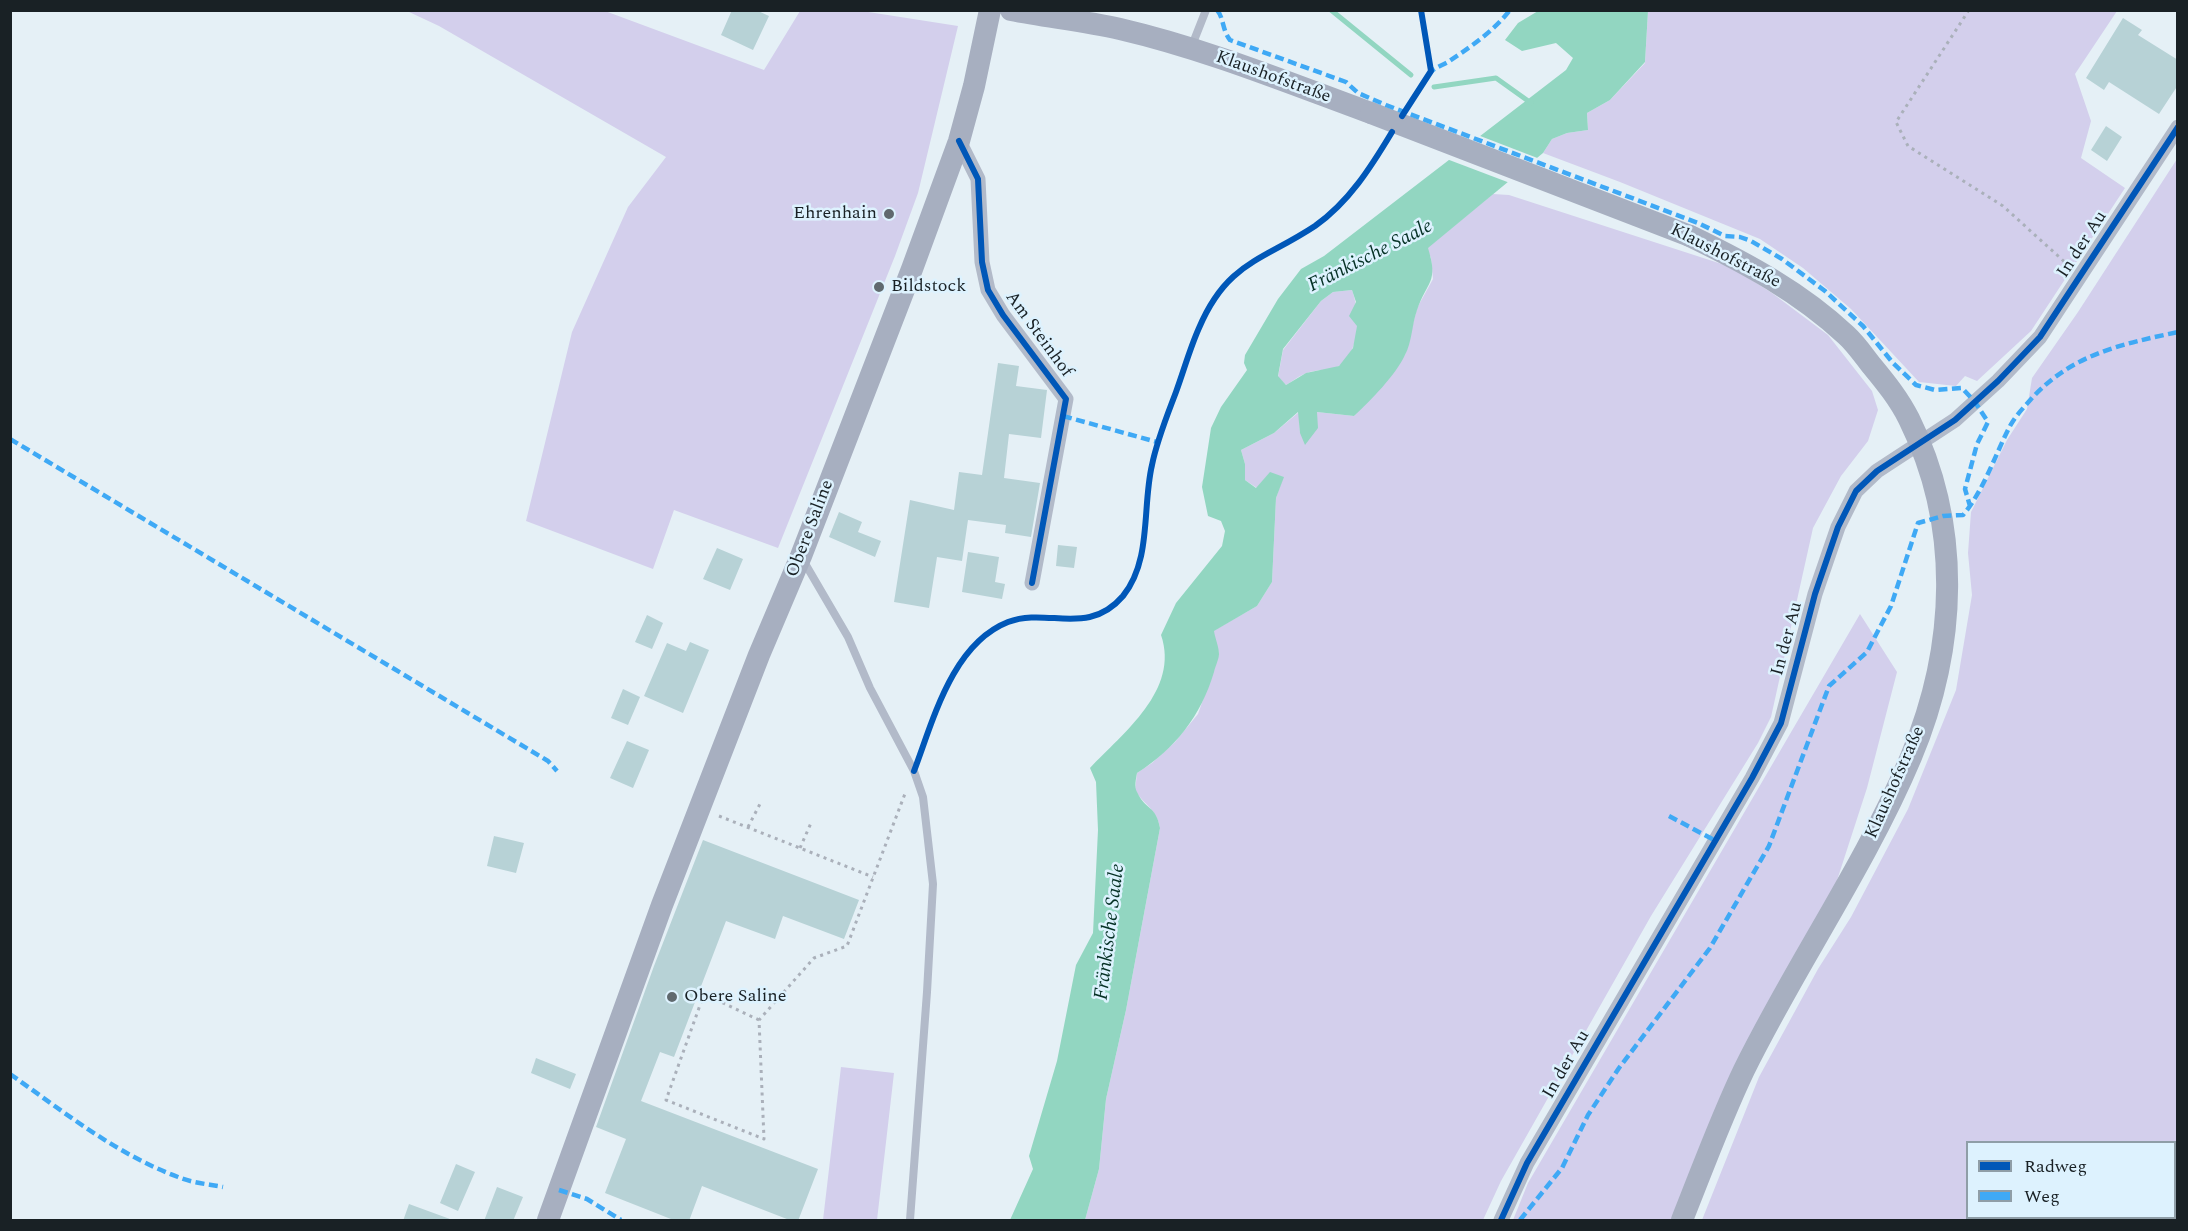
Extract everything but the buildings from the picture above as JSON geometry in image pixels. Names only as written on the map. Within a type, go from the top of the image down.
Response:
[{"type":"main road","name":"Obere Saline","points":[[548,1221],[662,905],[759,655],[801,556],[959,141],[974,86],[990,10]]},
{"type":"main road","name":"Klaushofstraße","points":[[1011,10],[1119,29],[1261,72],[1690,236],[1759,270],[1808,303],[1848,336],[1892,390],[1908,417],[1920,444],[1943,516],[1948,579],[1947,617],[1940,662],[1924,722],[1891,801],[1744,1071],[1682,1221]]},
{"type":"street","name":"In der Au","points":[[1501,1221],[1527,1163],[1752,778],[1781,723],[1815,594],[1838,527],[1856,491],[1877,471],[1955,420],[2012,367],[2040,337],[2178,127]]},
{"type":"street","name":"Am Steinhof","points":[[959,141],[978,179],[982,262],[988,290],[1003,315],[1066,399],[1032,583]]},
{"type":"lane","points":[[1190,49],[1206,10]]},
{"type":"lane","points":[[801,556],[848,638],[870,688],[914,771],[923,797],[933,884],[927,999],[910,1221]]},
{"type":"path","points":[[1969,10],[1896,122],[1908,146],[2003,206],[2080,277]]},
{"type":"path","points":[[759,1020],[704,994],[666,1100],[764,1138],[759,1020],[814,958],[847,946],[914,771]]},
{"type":"path","points":[[748,827],[761,802]]},
{"type":"path","points":[[700,808],[873,877]]},
{"type":"path","points":[[800,848],[810,823]]},
{"type":"shaded area","points":[[407,11],[605,11],[764,70],[800,11],[862,11],[958,26],[918,193],[778,548],[674,510],[653,569],[526,521],[572,332],[628,207],[666,157],[439,26]]},
{"type":"shaded area","points":[[1648,11],[2117,11],[2075,74],[2091,121],[2081,158],[2125,188],[2031,331],[1977,381],[1965,376],[1956,386],[1919,382],[1851,309],[1803,268],[1760,239],[1543,153],[1552,139],[1567,133],[1588,130],[1587,113],[1610,100],[1645,63]]},
{"type":"shaded area","points":[[2177,159],[2177,1220],[1702,1220],[1759,1077],[1818,969],[1851,917],[1908,809],[1956,690],[1972,595],[1968,553],[1971,512],[2007,440],[2027,409],[2032,378],[2078,312]]},
{"type":"shaded area","points":[[1493,194],[1509,195],[1731,267],[1772,293],[1828,335],[1872,391],[1878,410],[1868,441],[1841,476],[1813,528],[1771,717],[1758,743],[1651,916],[1501,1181],[1483,1220],[1085,1220],[1099,1169],[1106,1099],[1126,1010],[1160,828],[1153,812],[1135,791],[1137,773],[1175,742],[1198,714],[1219,654],[1213,631],[1257,606],[1272,582],[1276,498],[1283,477],[1270,473],[1257,488],[1245,480],[1245,464],[1241,450],[1274,433],[1299,412],[1300,433],[1317,412],[1354,416],[1405,355],[1417,308],[1433,279],[1431,258],[1427,248]]},
{"type":"shaded area","points":[[1352,290],[1355,299],[1357,331],[1346,359],[1336,368],[1307,373],[1286,385],[1278,377],[1283,350],[1321,301],[1333,292]]},
{"type":"shaded area","points":[[1860,614],[1897,672],[1867,788],[1829,905],[1675,1220],[1513,1220],[1528,1183]]},
{"type":"shaded area","points":[[841,1067],[894,1073],[877,1220],[823,1220]]},
{"type":"water","name":"Fränkische Saale","points":[[1538,11],[1648,11],[1645,62],[1610,100],[1587,113],[1588,130],[1567,133],[1552,139],[1543,153],[1428,248],[1432,275],[1417,310],[1407,350],[1389,379],[1361,410],[1354,416],[1317,412],[1318,428],[1305,445],[1300,433],[1298,412],[1274,433],[1241,450],[1245,464],[1245,480],[1256,488],[1270,472],[1284,477],[1276,498],[1272,582],[1257,606],[1214,631],[1219,656],[1202,703],[1175,742],[1151,764],[1137,773],[1136,790],[1143,802],[1156,815],[1160,828],[1126,1010],[1106,1099],[1099,1169],[1085,1220],[1010,1220],[1033,1169],[1029,1156],[1057,1061],[1076,965],[1093,933],[1098,830],[1096,782],[1090,768],[1132,725],[1156,692],[1163,674],[1165,655],[1161,635],[1176,603],[1222,546],[1225,531],[1221,521],[1208,516],[1202,487],[1211,428],[1221,407],[1247,370],[1244,363],[1245,355],[1278,299],[1301,269],[1324,256],[1566,70],[1573,58],[1556,43],[1522,51],[1505,40],[1518,23]],"holes":[[[1352,290],[1356,302],[1349,316],[1357,326],[1353,348],[1339,366],[1306,373],[1286,385],[1278,376],[1283,349],[1321,301],[1333,292]]]},
{"type":"pier","points":[[1475,134],[1540,159],[1510,183],[1444,158]]},
{"type":"waterway","points":[[1331,10],[1411,75]]},
{"type":"waterway","points":[[1434,87],[1496,78],[1531,103]]},
{"type":"marked path","points":[[1217,10],[1230,40],[1346,82],[1358,93],[1386,105],[1698,223],[1725,236],[1740,237],[1751,241],[1782,259],[1825,291],[1863,326],[1893,363],[1916,385],[1935,390],[1962,388],[1975,402],[1988,422],[1977,444],[1965,489],[1970,506]]},
{"type":"marked path","points":[[1428,75],[1481,39],[1510,10]]},
{"type":"marked path","points":[[1520,1220],[1562,1168],[1588,1115],[1619,1068],[1710,948],[1769,846],[1829,686],[1867,652],[1891,606],[1918,523],[1943,516],[1963,515],[1983,484],[2015,418],[2048,382],[2065,370],[2100,353],[2137,341],[2178,332]]},
{"type":"marked path","points":[[1063,416],[1157,442]]},
{"type":"marked path","points":[[10,439],[548,761],[557,771]]},
{"type":"marked path","points":[[1669,816],[1716,841]]},
{"type":"marked path","points":[[10,1074],[91,1131],[133,1157],[183,1179],[223,1187]]},
{"type":"marked path","points":[[559,1190],[587,1199],[621,1220]]},
{"type":"cycle path","points":[[1402,116],[1431,71],[1421,10]]},
{"type":"cycle path","points":[[1501,1220],[1527,1163],[1752,778],[1781,723],[1815,594],[1838,527],[1856,491],[1877,471],[1955,420],[1998,381],[2040,337],[2178,127]]},
{"type":"cycle path","points":[[914,771],[947,686],[972,648],[989,633],[1008,622],[1023,618],[1067,619],[1096,615],[1110,608],[1123,596],[1132,582],[1142,550],[1149,481],[1162,428],[1193,343],[1210,306],[1221,289],[1248,265],[1296,238],[1327,217],[1349,195],[1392,132]]},
{"type":"cycle path","points":[[959,141],[978,179],[982,262],[988,290],[1003,315],[1066,399],[1032,583]]},
{"type":"place","name":"Ehrenhain","points":[[889,214]]},
{"type":"place","name":"Bildstock","points":[[879,287]]},
{"type":"place","name":"Obere Saline","points":[[672,997]]}]
